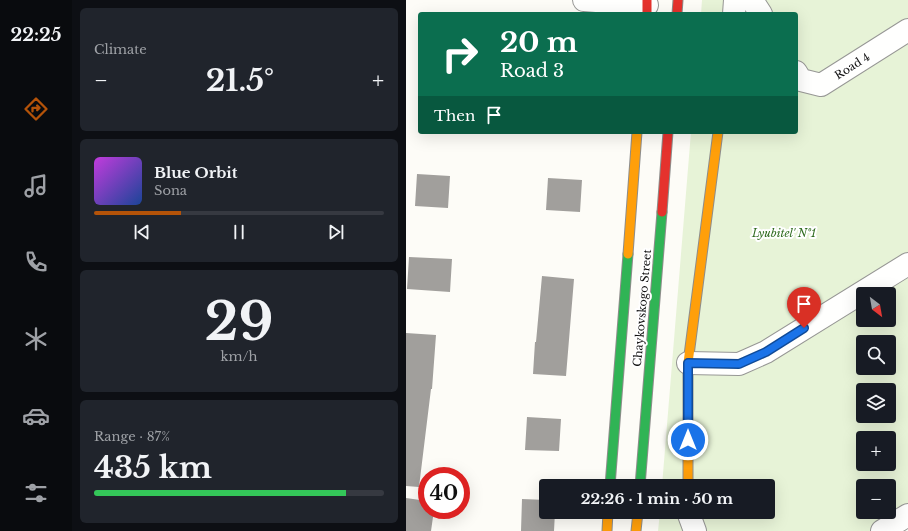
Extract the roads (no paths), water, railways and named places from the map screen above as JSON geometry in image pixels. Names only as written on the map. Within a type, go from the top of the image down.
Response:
[{"type":"main road","points":[[677,12],[678,0]]},
{"type":"main road","name":"Chaykovskogo Street","points":[[611,479],[638,134]]},
{"type":"main road","name":"Chaykovskogo Street","points":[[641,479],[668,134]]},
{"type":"main road","points":[[688,479],[688,363],[718,134]]},
{"type":"main road","points":[[607,531],[608,519]]},
{"type":"main road","points":[[636,531],[637,519]]},
{"type":"street","points":[[584,0],[647,6]]},
{"type":"street","points":[[734,12],[735,0]]},
{"type":"street","points":[[752,0],[760,12]]},
{"type":"street","name":"Road 4","points":[[798,75],[801,80],[821,85],[908,30]]},
{"type":"street","points":[[688,363],[739,364],[766,352],[908,264]]},
{"type":"street","points":[[882,531],[908,515]]},
{"type":"street","points":[[691,519],[695,531]]},
{"type":"park label","name":"Lyubitel' №1","points":[[784,233]]}]
